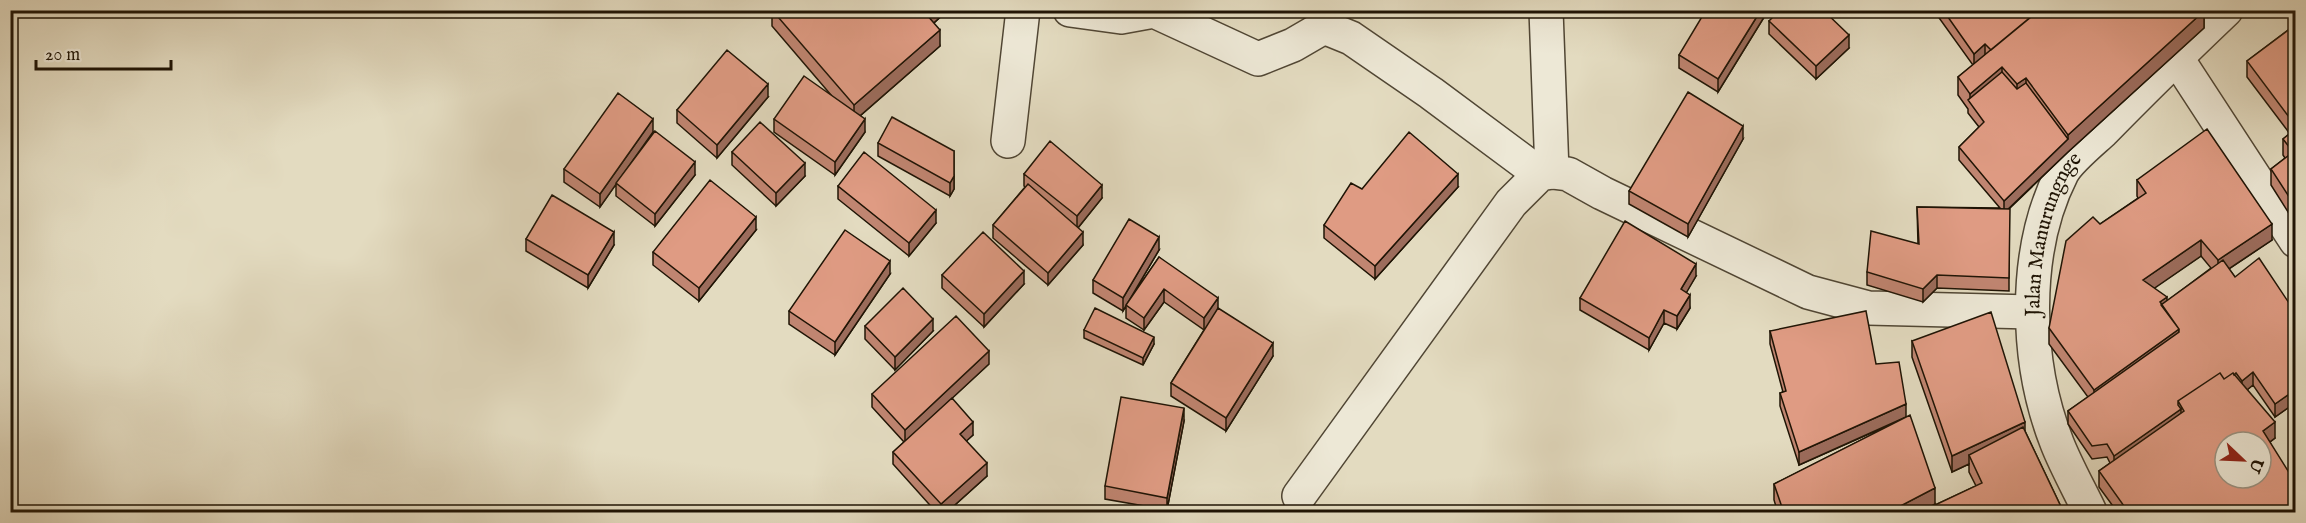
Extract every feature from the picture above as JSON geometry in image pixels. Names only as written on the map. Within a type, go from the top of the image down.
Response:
[{"type":"street","points":[[1008,141],[1023,10]]},
{"type":"street","points":[[1070,10],[1121,17],[1154,11],[1258,59],[1293,45],[1324,27],[1351,38],[1546,173],[1568,174],[1602,193],[1808,292],[1868,308],[2032,312]]},
{"type":"street","points":[[1299,496],[1511,203],[1546,173],[1546,10]]},
{"type":"street","name":"Jalan Manurungnge","points":[[2090,513],[2056,442],[2039,381],[2032,312],[2032,282],[2040,230],[2063,171],[2226,10]]},
{"type":"street","points":[[2176,57],[2295,241]]},
{"type":"building","points":[[772,10],[929,10],[926,14],[940,30],[854,105]]},
{"type":"building","points":[[1706,10],[1761,10],[1718,79],[1679,55]]},
{"type":"building","points":[[1780,10],[1823,10],[1849,35],[1816,66],[1769,21]]},
{"type":"building","points":[[1943,10],[2036,10],[2037,12],[1991,50],[1985,44],[1974,54]]},
{"type":"building","points":[[2039,10],[2204,11],[2068,135],[2026,78],[2017,84],[2002,67],[1970,94],[1958,77]]},
{"type":"building","points":[[2295,25],[2295,125],[2247,61]]},
{"type":"building","points":[[727,50],[768,84],[717,145],[677,110]]},
{"type":"building","points":[[2002,72],[2017,89],[2026,83],[2068,139],[2004,201],[1959,147],[1984,122],[1968,100]]},
{"type":"building","points":[[804,76],[865,119],[835,162],[774,119]]},
{"type":"building","points":[[1688,92],[1743,126],[1688,224],[1629,191]]},
{"type":"building","points":[[618,93],[653,119],[600,194],[564,169]]},
{"type":"building","points":[[892,117],[954,151],[954,176],[950,183],[878,143]]},
{"type":"building","points":[[760,122],[805,163],[776,193],[732,152]]},
{"type":"building","points":[[2207,129],[2272,224],[2218,260],[2201,240],[2143,280],[2167,297],[2160,302],[2179,329],[2094,390],[2049,328],[2066,241],[2093,217],[2100,224],[2146,193],[2137,180]]},
{"type":"building","points":[[2295,129],[2295,206],[2271,169],[2293,152],[2283,139]]},
{"type":"building","points":[[655,131],[695,162],[655,214],[616,183]]},
{"type":"building","points":[[1409,132],[1458,174],[1375,266],[1324,225],[1351,183],[1362,189]]},
{"type":"building","points":[[1050,141],[1102,185],[1077,216],[1024,174]]},
{"type":"building","points":[[864,152],[936,210],[909,243],[838,186]]},
{"type":"building","points":[[710,180],[756,217],[699,288],[653,252]]},
{"type":"building","points":[[1028,184],[1083,232],[1048,273],[993,225]]},
{"type":"building","points":[[552,195],[614,232],[588,275],[526,239]]},
{"type":"building","points":[[1917,207],[2010,209],[2009,278],[1937,275],[1923,289],[1867,272],[1871,231],[1919,244]]},
{"type":"building","points":[[1129,219],[1159,237],[1123,298],[1093,280]]},
{"type":"building","points":[[1625,221],[1696,264],[1681,289],[1690,295],[1677,316],[1664,310],[1649,338],[1580,298]]},
{"type":"building","points":[[845,230],[890,261],[835,342],[789,311]]},
{"type":"building","points":[[983,232],[1024,271],[984,314],[942,275]]},
{"type":"building","points":[[1159,257],[1218,298],[1204,318],[1164,289],[1144,318],[1126,305]]},
{"type":"building","points":[[2259,258],[2295,312],[2295,390],[2275,404],[2253,372],[2242,381],[2236,373],[2224,379],[2220,373],[2178,401],[2181,409],[2114,456],[2107,444],[2092,446],[2068,411],[2179,332],[2161,305],[2223,260],[2235,277]]},
{"type":"building","points":[[903,288],[933,319],[895,357],[865,326]]},
{"type":"building","points":[[1095,308],[1154,337],[1143,358],[1084,330]]},
{"type":"building","points":[[1218,308],[1273,343],[1226,418],[1171,383]]},
{"type":"building","points":[[1866,311],[1876,364],[1899,362],[1906,404],[1799,452],[1780,393],[1786,391],[1770,331]]},
{"type":"building","points":[[1991,312],[2025,422],[1952,456],[1912,341]]},
{"type":"building","points":[[956,316],[989,351],[905,430],[872,394]]},
{"type":"building","points":[[2220,373],[2224,379],[2233,373],[2275,422],[2264,430],[2213,430],[2213,490],[2273,490],[2273,447],[2295,482],[2295,513],[2129,513],[2099,471],[2184,411],[2178,401]]},
{"type":"building","points":[[1121,397],[1184,408],[1167,498],[1105,486]]},
{"type":"building","points":[[952,398],[973,422],[960,434],[987,463],[941,504],[893,452]]},
{"type":"building","points":[[1910,415],[1935,488],[1887,513],[1784,513],[1774,484]]},
{"type":"building","points":[[2023,427],[2064,513],[1939,513],[1935,505],[1982,483],[1969,455]]}]
